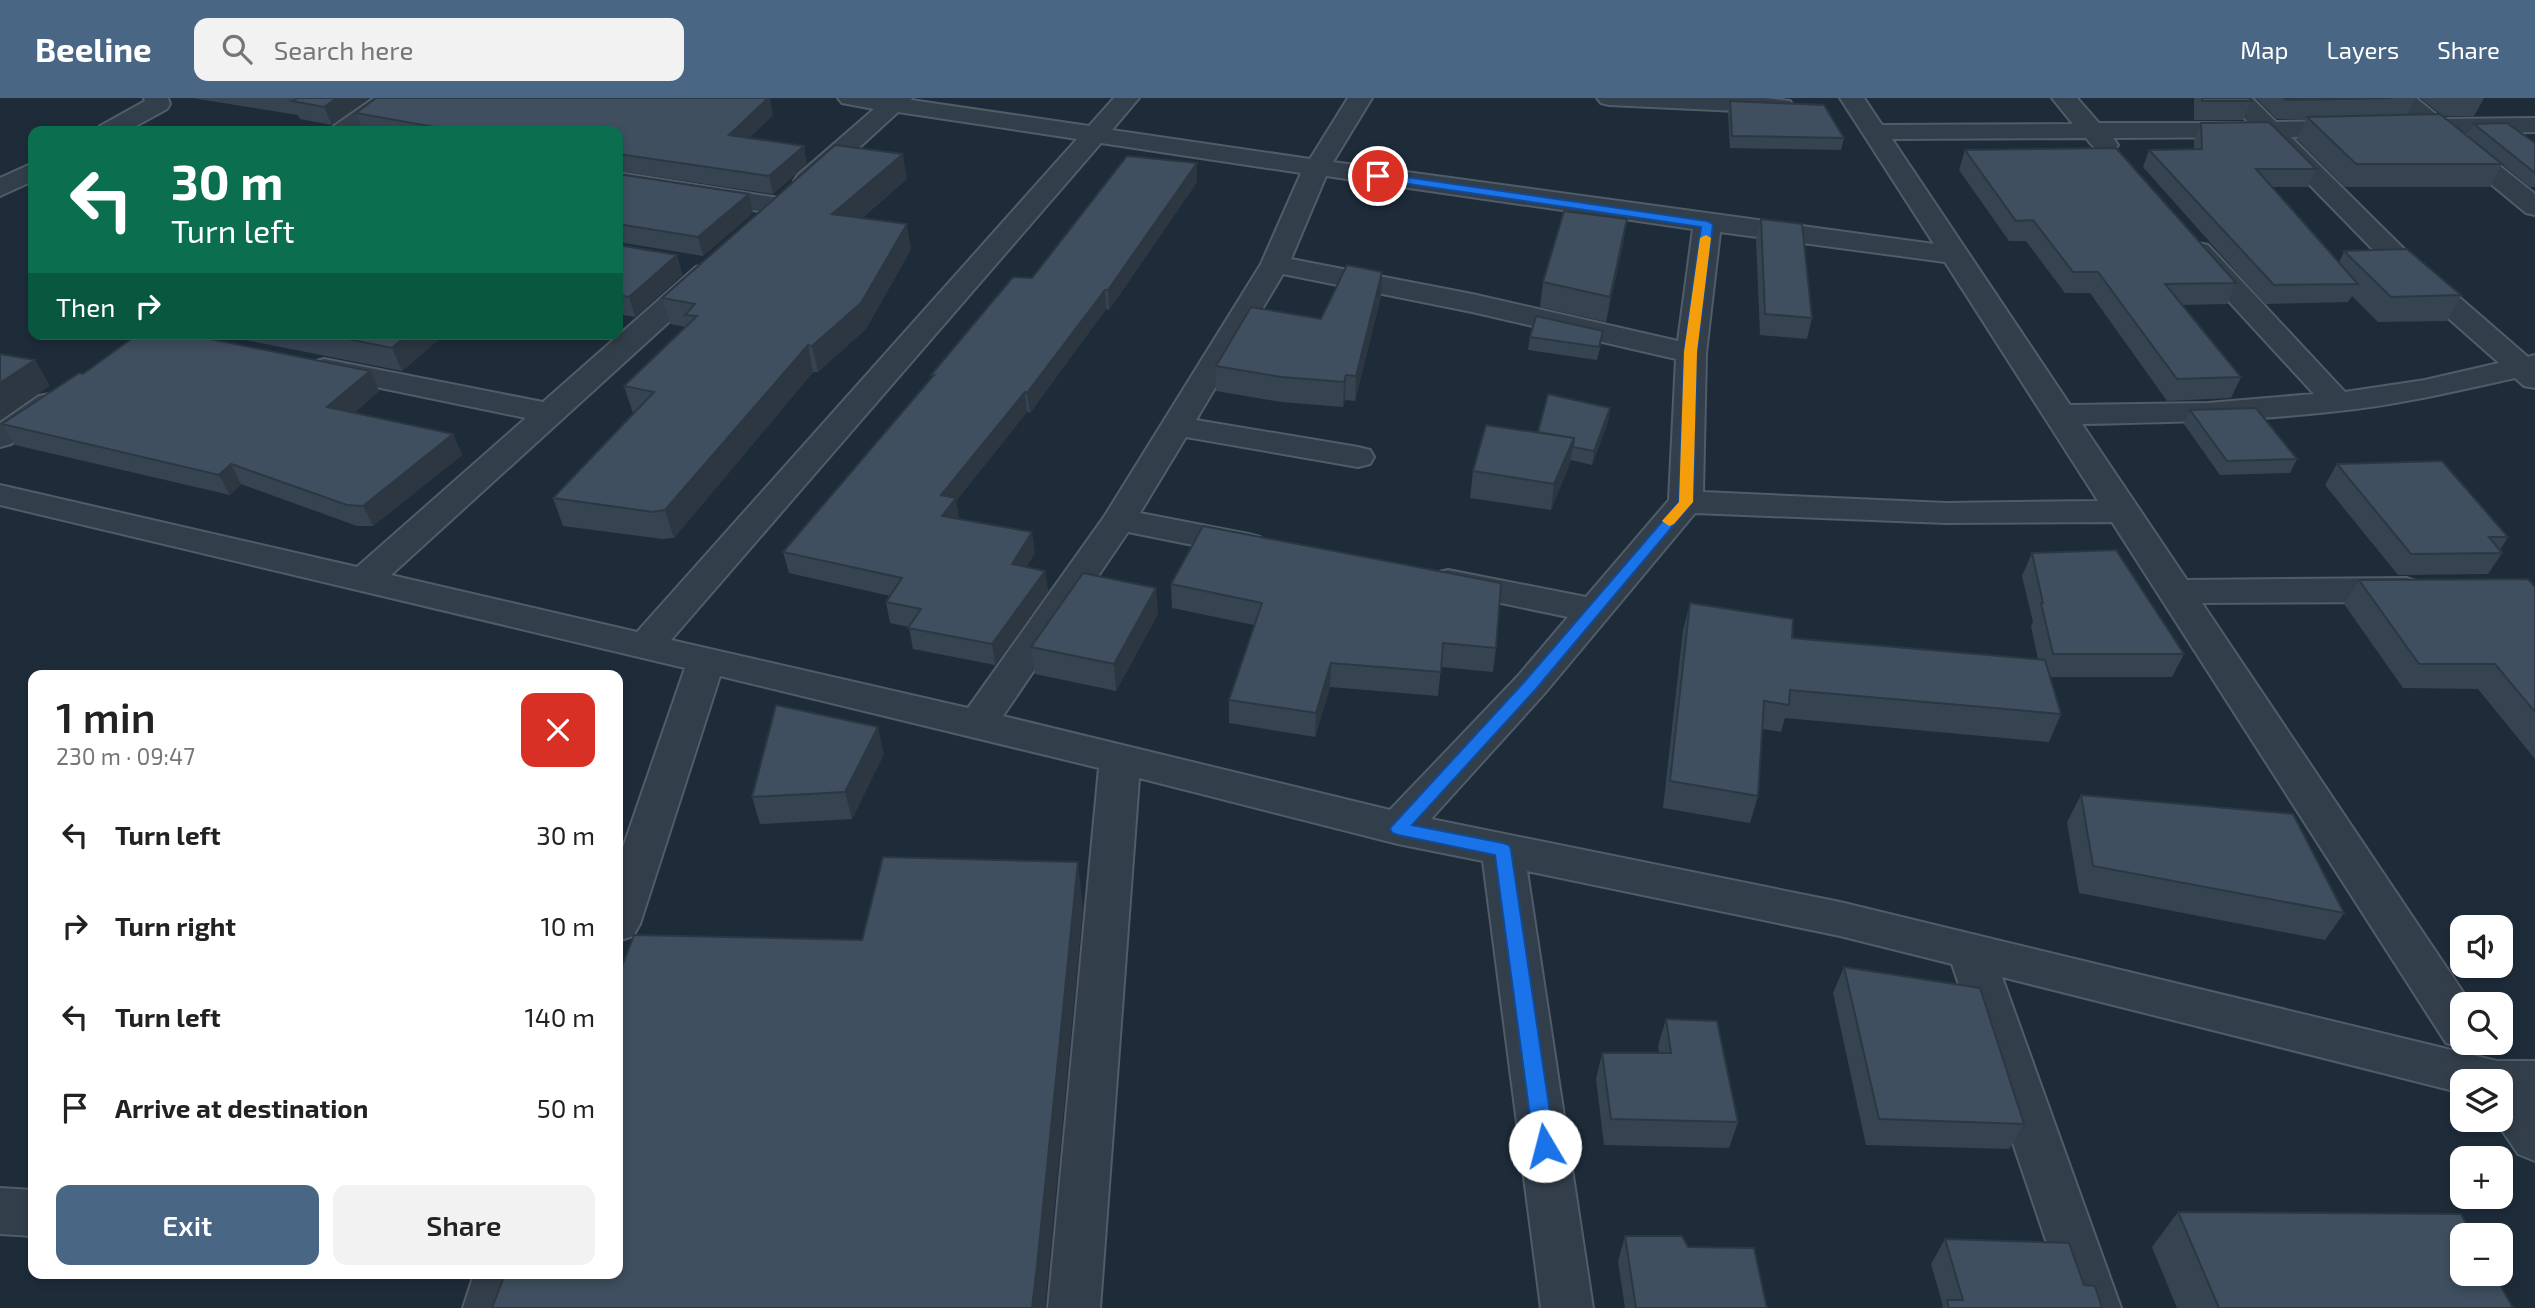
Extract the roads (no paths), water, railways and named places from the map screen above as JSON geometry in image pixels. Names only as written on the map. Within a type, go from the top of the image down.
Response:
[{"type":"street","points":[[118,126],[158,104],[156,98]]},
{"type":"street","points":[[350,126],[390,98]]},
{"type":"street","points":[[850,98],[896,101],[1316,169],[1707,224],[1955,255]]},
{"type":"street","points":[[644,647],[1127,98]]},
{"type":"street","points":[[977,724],[1119,520],[1275,264],[1316,169],[1360,98]]},
{"type":"street","points":[[1609,98],[1803,107]]},
{"type":"street","points":[[2064,98],[2121,163]]},
{"type":"street","points":[[2238,98],[2397,258],[2531,370]]},
{"type":"street","points":[[2401,98],[2535,207]]},
{"type":"street","points":[[364,580],[549,413],[719,254],[779,206],[896,101]]},
{"type":"street","points":[[1854,112],[2093,132],[2535,125]]},
{"type":"street","points":[[1854,112],[1955,255],[2450,1011]]},
{"type":"street","points":[[0,188],[28,174]]},
{"type":"street","points":[[623,182],[779,206]]},
{"type":"street","points":[[1398,828],[1531,685],[1686,502],[1691,352],[1707,224]]},
{"type":"street","points":[[2176,226],[2338,402]]},
{"type":"street","points":[[1275,264],[1472,303],[1691,352]]},
{"type":"street","points":[[290,362],[549,413]]},
{"type":"street","points":[[2060,415],[2207,412],[2338,402],[2531,370]]},
{"type":"street","points":[[0,437],[76,386]]},
{"type":"street","points":[[1176,426],[1358,457]]},
{"type":"street","points":[[0,495],[977,724],[1398,828],[1840,919],[2450,1069]]},
{"type":"street","points":[[1686,502],[1947,513],[2123,511]]},
{"type":"street","points":[[1119,520],[1282,551]]},
{"type":"street","points":[[1411,574],[1592,610]]},
{"type":"street","points":[[2177,592],[2435,590]]},
{"type":"street","points":[[623,909],[706,661]]},
{"type":"street","points":[[1074,1308],[1120,760]]},
{"type":"street","points":[[1503,850],[1567,1308]]},
{"type":"street","points":[[1970,951],[2095,1308]]},
{"type":"street","points":[[2513,1081],[2535,1081]]},
{"type":"street","points":[[2513,1106],[2535,1139]]},
{"type":"street","points":[[0,1211],[28,1213]]},
{"type":"street","points":[[489,1308],[498,1279]]}]
